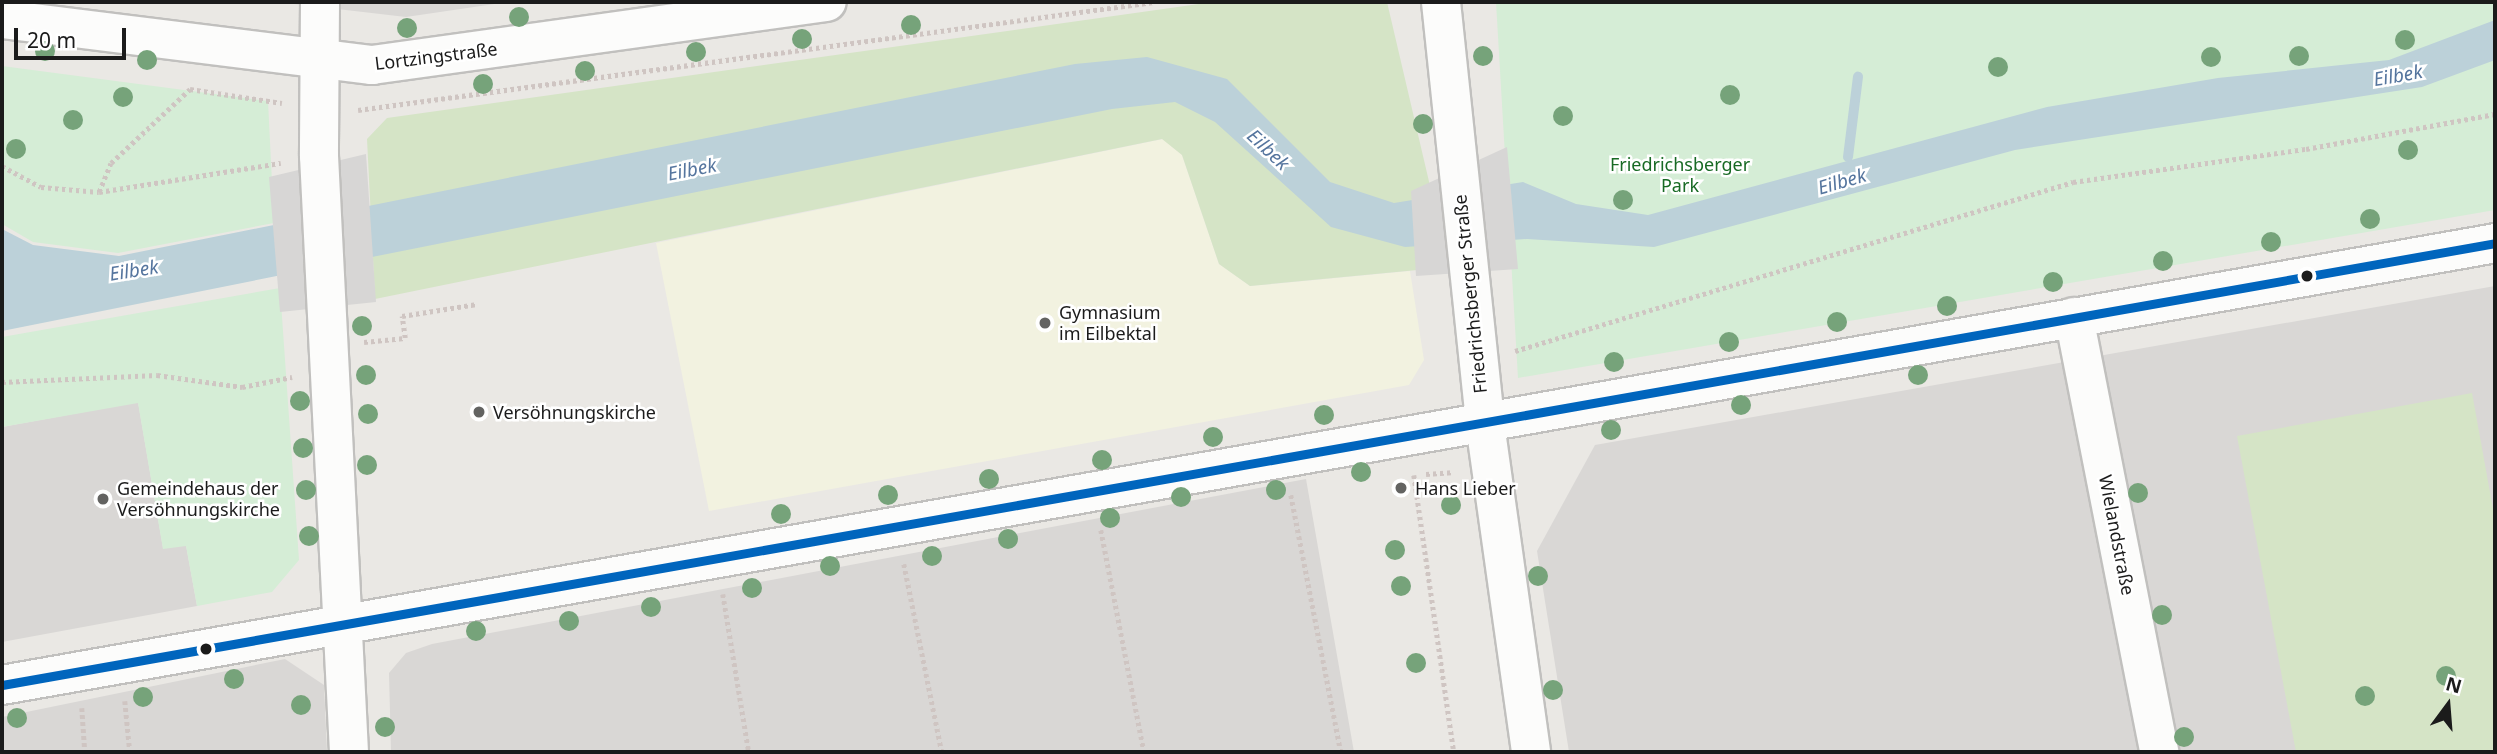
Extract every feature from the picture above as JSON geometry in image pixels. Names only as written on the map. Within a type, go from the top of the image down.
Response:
[{"type":"street","points":[[320,2],[320,160],[349,752]]},
{"type":"street","name":"Lortzingstraße","points":[[2,19],[372,65],[590,18],[827,2]]},
{"type":"street","name":"Friedrichsberger Straße","points":[[1441,2],[1456,171],[1485,424],[1531,752]]},
{"type":"street","points":[[2,685],[122,661],[717,560],[1283,453],[1485,424],[2495,243]]},
{"type":"street","name":"Wielandstraße","points":[[2074,317],[2159,752]]},
{"type":"path","points":[[99,192],[111,163],[190,89],[263,97],[319,116],[1154,2]]},
{"type":"path","points":[[1478,363],[2073,182],[2306,149],[2495,114]]},
{"type":"path","points":[[2,166],[41,187],[99,192],[320,160]]},
{"type":"path","points":[[2,382],[158,375],[242,387],[404,338],[402,316],[477,304]]},
{"type":"path","points":[[1283,453],[1341,752]]},
{"type":"path","points":[[1454,752],[1411,476],[1491,469]]},
{"type":"path","points":[[1093,490],[1144,752]]},
{"type":"path","points":[[897,526],[942,752]]},
{"type":"path","points":[[717,560],[749,752]]},
{"type":"path","points":[[122,661],[130,752]]},
{"type":"shaded area","points":[[277,2],[508,2],[406,17]]},
{"type":"shaded area","name":"Gymnasium im Eilbektal","points":[[1163,139],[1182,155],[1219,264],[1250,286],[1410,271],[1424,360],[1409,385],[709,511],[656,243]]},
{"type":"shaded area","points":[[2495,286],[2495,752],[1569,752],[1537,551],[1595,445]]},
{"type":"shaded area","points":[[138,402],[163,548],[186,545],[197,606],[2,642],[2,427]]},
{"type":"shaded area","points":[[1306,479],[1354,752],[391,752],[389,673],[406,653],[432,644]]},
{"type":"shaded area","points":[[285,659],[324,685],[327,752],[2,752],[2,717]]},
{"type":"green space","points":[[1213,2],[1387,2],[1449,267],[1250,286],[1219,264],[1182,155],[1162,139],[375,299],[367,139],[387,118]]},
{"type":"green space","name":"Friedrichsberger Park","points":[[1496,2],[2495,2],[2495,210],[1518,378]]},
{"type":"green space","points":[[2,66],[268,101],[274,223],[118,253],[33,242],[2,224]]},
{"type":"green space","points":[[280,288],[299,560],[272,592],[197,606],[186,546],[163,549],[138,403],[2,427],[2,337]]},
{"type":"green space","points":[[2472,393],[2495,520],[2495,752],[2296,752],[2237,436]]},
{"type":"water","name":"Eilbek","points":[[2495,20],[2495,60],[2422,87],[2015,150],[1654,247],[1527,239],[1405,247],[1331,227],[1215,122],[1175,102],[1112,109],[2,331],[2,229],[33,245],[119,256],[1075,64],[1147,57],[1227,79],[1330,182],[1394,203],[1523,182],[1576,204],[1648,215],[2047,107],[2218,78],[2389,60]]},
{"type":"pier","points":[[1507,147],[1518,269],[1416,276],[1411,191]]},
{"type":"pier","points":[[366,154],[376,302],[280,312],[269,177]]},
{"type":"waterway","points":[[1848,157],[1858,77]]},
{"type":"transit line","points":[[2,685],[2495,243]]},
{"type":"place","name":"Gymnasium im Eilbektal","points":[[1045,323]]},
{"type":"place","name":"Versöhnungskirche","points":[[479,412]]},
{"type":"place","name":"Hans Lieber","points":[[1401,488]]},
{"type":"place","name":"Gemeindehaus der Versöhnungskirche","points":[[103,499]]}]
